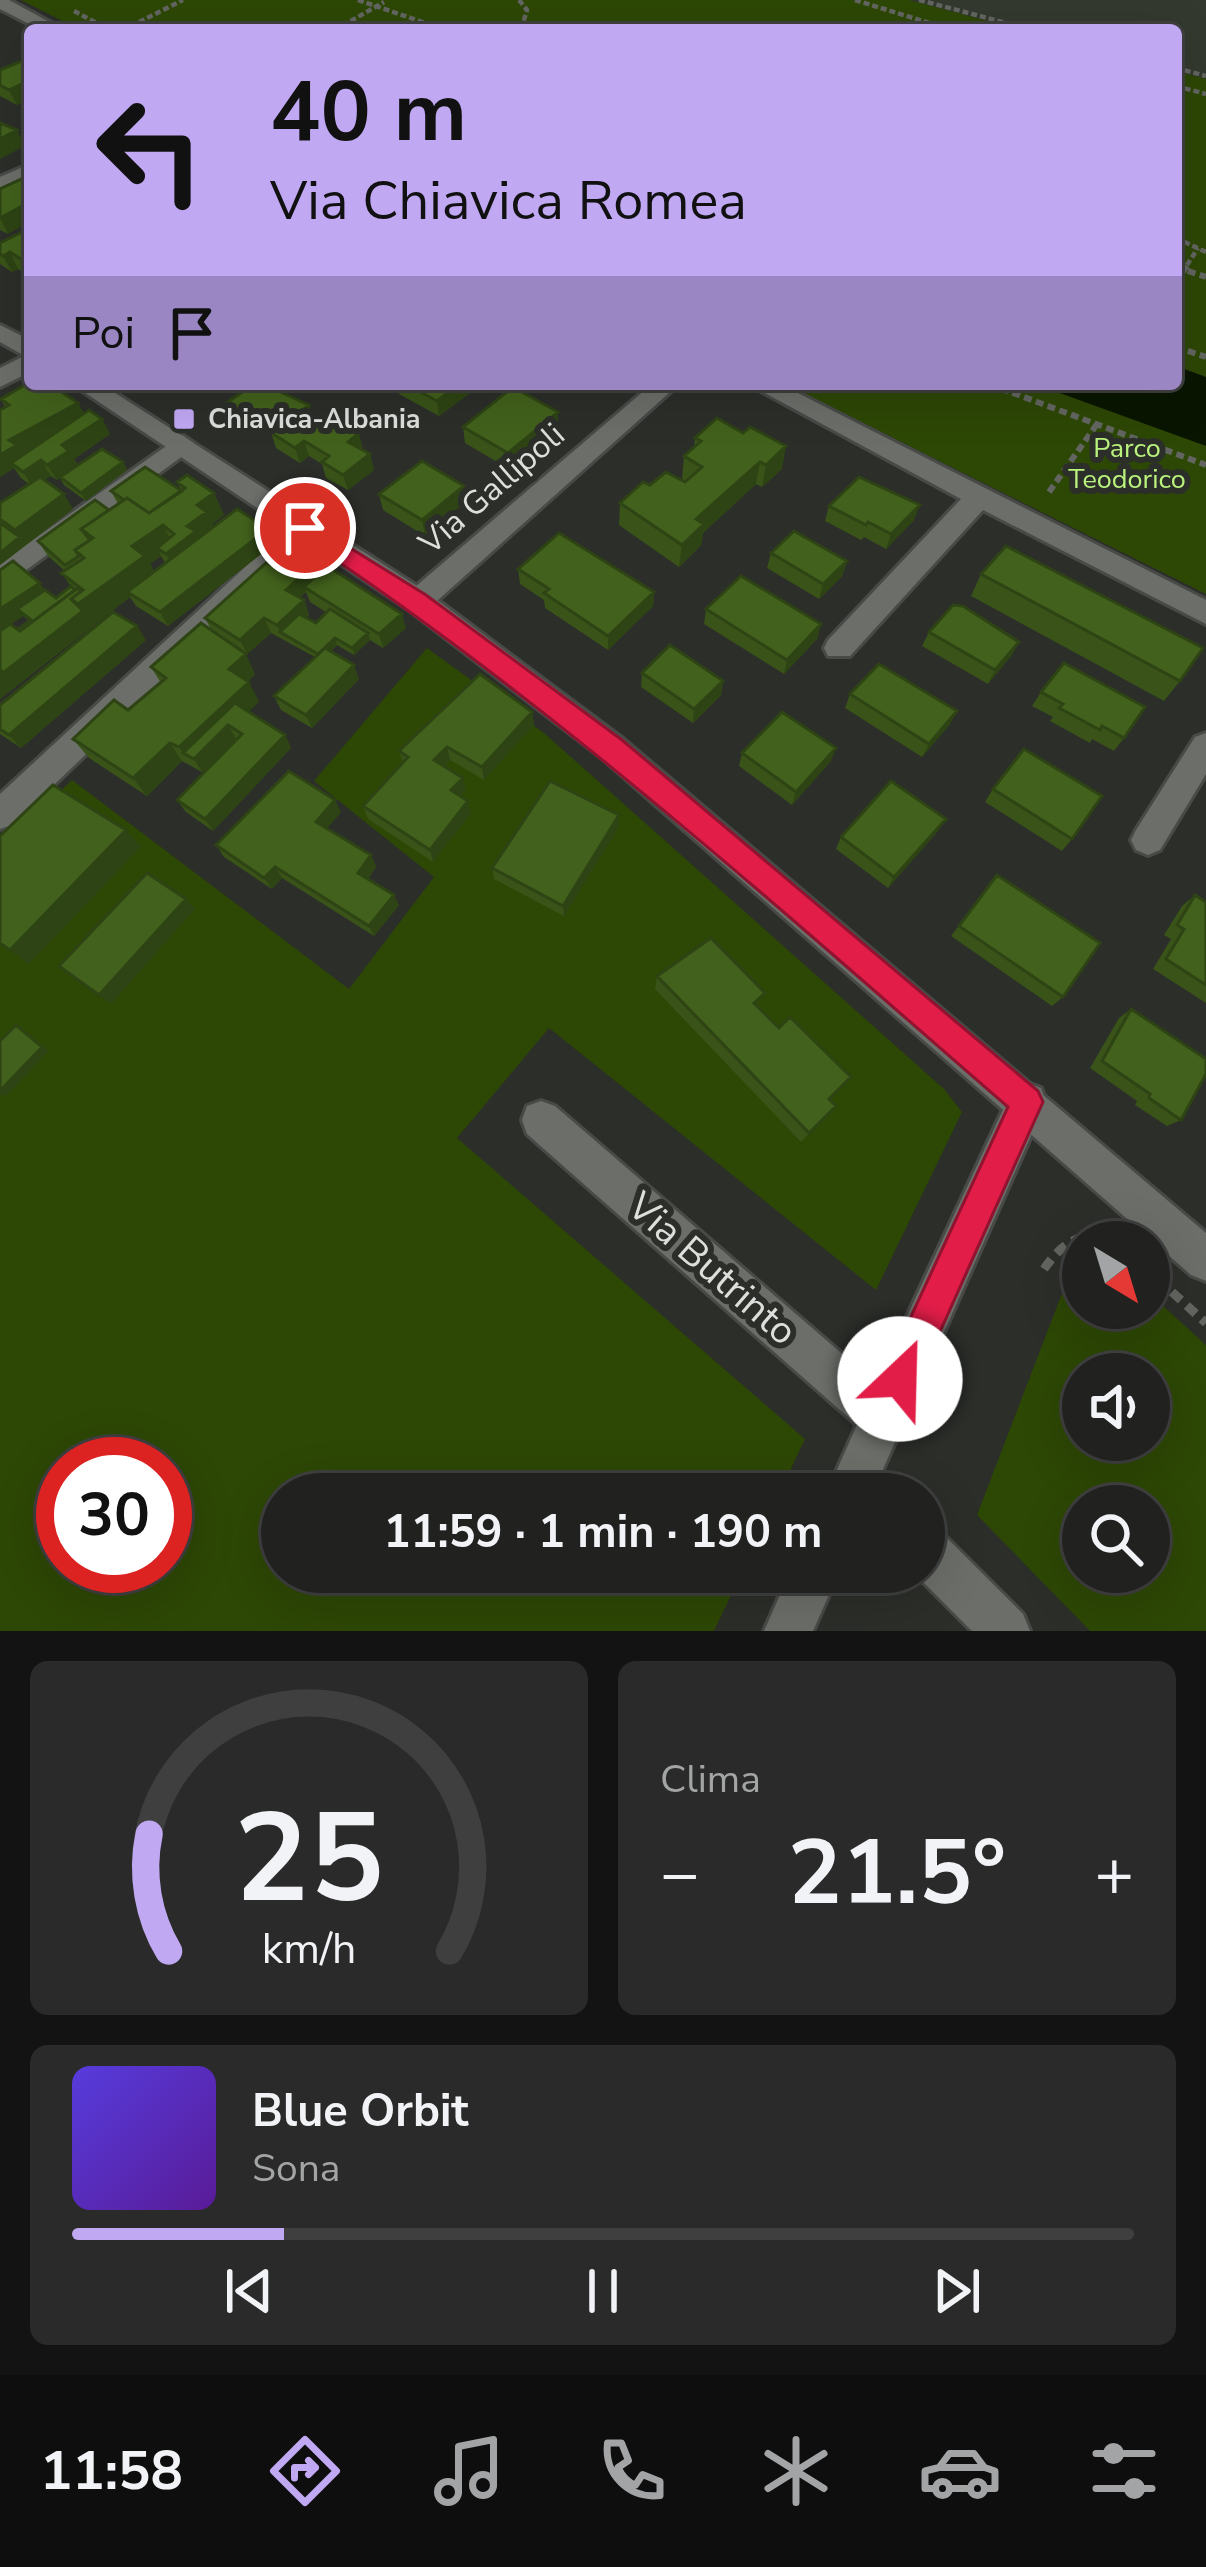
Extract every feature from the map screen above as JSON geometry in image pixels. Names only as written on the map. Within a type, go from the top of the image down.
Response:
[{"type":"street","points":[[0,2],[44,24]]},
{"type":"street","points":[[93,390],[418,602],[612,748],[1206,1260]]},
{"type":"street","name":"Via Gallipoli","points":[[418,602],[660,390]]},
{"type":"street","points":[[772,390],[1206,613]]},
{"type":"street","points":[[0,578],[182,444]]},
{"type":"street","points":[[839,648],[979,496]]},
{"type":"street","points":[[0,815],[305,528]]},
{"type":"street","points":[[1148,840],[1206,746]]},
{"type":"street","points":[[864,1473],[883,1418],[1027,1102]]},
{"type":"street","name":"Via Butrinto","points":[[541,1120],[883,1418]]},
{"type":"street","points":[[945,1570],[1006,1631]]},
{"type":"street","points":[[788,1631],[805,1593]]},
{"type":"path","points":[[135,24],[183,0]]},
{"type":"path","points":[[358,0],[431,24]]},
{"type":"path","points":[[856,0],[945,24]]},
{"type":"path","points":[[919,0],[1010,24]]},
{"type":"path","points":[[344,24],[377,3]]},
{"type":"path","points":[[915,16],[936,24]]},
{"type":"path","points":[[1182,241],[1206,252]]},
{"type":"path","points":[[1182,274],[1198,248]]},
{"type":"path","points":[[1182,269],[1206,277]]},
{"type":"path","points":[[1004,390],[1206,465]]},
{"type":"path","points":[[1049,493],[1096,424]]},
{"type":"path","points":[[1043,1269],[1062,1244]]},
{"type":"shaded area","points":[[909,0],[1206,0],[1206,79],[1182,73],[1182,24],[999,24]]},
{"type":"shaded area","points":[[1182,368],[1206,377],[1206,446],[1052,390],[1182,390]]},
{"type":"green space","points":[[21,0],[909,0],[999,24],[68,24]]},
{"type":"green space","name":"Parco Teodorico","points":[[1182,73],[1206,79],[1206,594],[797,390],[1182,390]]},
{"type":"green space","points":[[427,648],[544,733],[944,1089],[962,1112],[876,1290],[549,1028],[457,1138],[805,1439],[789,1473],[261,1473],[261,1593],[732,1593],[714,1631],[0,1631],[0,848],[72,780],[349,989],[434,877],[314,781]]},
{"type":"green space","points":[[1062,1293],[1062,1329],[1170,1329],[1170,1312],[1206,1345],[1206,1631],[1090,1631],[977,1515]]},
{"type":"building","points":[[24,60],[24,83],[9,90],[0,85],[0,70]]},
{"type":"building","points":[[0,123],[17,130],[0,139]]},
{"type":"building","points":[[24,178],[24,205],[0,218],[0,189]]},
{"type":"building","points":[[24,231],[24,261],[10,252],[0,254],[0,243]]},
{"type":"building","points":[[24,386],[24,390],[59,390],[78,403],[9,440],[17,445],[0,455],[0,410],[9,405],[1,399]]},
{"type":"building","points":[[245,390],[276,390],[309,405],[300,412],[325,426],[334,419],[359,433],[348,442],[370,454],[343,475],[322,462],[329,456],[304,441],[295,448],[270,432],[279,425],[257,411],[247,417],[225,404]]},
{"type":"building","points":[[417,390],[451,390],[437,401]]},
{"type":"building","points":[[509,390],[518,390],[558,412],[508,453],[463,427]]},
{"type":"building","points":[[89,410],[102,419],[62,445],[69,451],[23,472],[11,463]]},
{"type":"building","points":[[717,418],[743,433],[750,427],[786,446],[766,465],[760,462],[696,519],[704,524],[682,545],[620,503],[643,482],[650,485],[666,472],[685,482],[702,467],[684,456]]},
{"type":"building","points":[[102,449],[123,462],[81,493],[60,477]]},
{"type":"building","points":[[422,461],[464,486],[422,520],[379,494]]},
{"type":"building","points":[[145,467],[182,491],[149,513],[111,491]]},
{"type":"building","points":[[187,475],[214,493],[197,505],[207,512],[187,526],[196,531],[166,554],[157,548],[174,534],[163,525],[132,546],[145,556],[78,604],[71,599],[83,590],[61,573],[84,558],[75,550],[93,538],[81,529],[127,498],[149,513],[185,488],[177,482]]},
{"type":"building","points":[[40,477],[64,494],[15,530],[0,519],[0,503]]},
{"type":"building","points":[[859,477],[920,505],[891,534],[829,506]]},
{"type":"building","points":[[95,500],[109,510],[81,529],[90,540],[65,565],[38,541]]},
{"type":"building","points":[[237,509],[268,529],[160,612],[127,592]]},
{"type":"building","points":[[0,523],[20,537],[0,553]]},
{"type":"building","points":[[794,531],[847,561],[823,584],[771,553]]},
{"type":"building","points":[[559,533],[654,592],[608,636],[544,593],[549,589],[518,569]]},
{"type":"building","points":[[1006,546],[1203,648],[1180,681],[981,574]]},
{"type":"building","points":[[296,549],[318,561],[286,590],[304,600],[277,625],[264,618],[240,640],[205,618],[266,563],[277,566]]},
{"type":"building","points":[[13,561],[40,583],[0,609],[0,570]]},
{"type":"building","points":[[327,566],[402,614],[379,634],[304,587]]},
{"type":"building","points":[[741,576],[821,624],[787,660],[706,609]]},
{"type":"building","points":[[71,586],[75,590],[18,629],[31,620],[17,609],[45,590],[56,598]]},
{"type":"building","points":[[78,588],[81,591],[71,599],[83,611],[3,673],[0,631],[10,624],[20,631]]},
{"type":"building","points":[[953,605],[963,606],[1019,642],[995,670],[929,632]]},
{"type":"building","points":[[330,609],[368,633],[352,648],[335,638],[318,654],[280,632],[299,614],[316,623]]},
{"type":"building","points":[[113,612],[137,626],[9,735],[0,729],[0,705]]},
{"type":"building","points":[[201,623],[246,654],[229,669],[249,682],[179,747],[170,743],[133,778],[73,739],[114,700],[128,710],[166,678],[151,667]]},
{"type":"building","points":[[670,645],[723,681],[694,709],[642,673]]},
{"type":"building","points":[[325,648],[354,665],[306,715],[274,696]]},
{"type":"building","points":[[1064,663],[1145,707],[1124,738],[1059,708],[1063,704],[1041,692]]},
{"type":"building","points":[[879,664],[957,711],[929,744],[850,694]]},
{"type":"building","points":[[480,674],[532,712],[482,767],[447,747],[434,760],[463,778],[451,790],[468,801],[430,850],[363,806],[408,757],[399,751]]},
{"type":"building","points":[[235,703],[285,735],[205,819],[177,800],[242,734],[228,725],[194,759],[183,753]]},
{"type":"building","points":[[782,712],[836,748],[796,792],[742,753]]},
{"type":"building","points":[[1024,749],[1102,796],[1072,839],[993,789]]},
{"type":"building","points":[[289,771],[335,800],[316,822],[371,855],[358,873],[394,895],[369,926],[275,867],[264,878],[216,845]]},
{"type":"building","points":[[550,781],[619,815],[563,906],[492,868]]},
{"type":"building","points":[[891,781],[946,819],[894,877],[841,837]]},
{"type":"building","points":[[53,785],[126,830],[10,950],[0,943],[0,836]]},
{"type":"building","points":[[147,873],[186,899],[99,995],[59,966]]},
{"type":"building","points":[[997,875],[1100,943],[1063,997],[959,926]]},
{"type":"building","points":[[1195,895],[1206,902],[1206,985],[1166,959],[1184,929],[1177,925]]},
{"type":"building","points":[[711,938],[765,993],[754,1003],[779,1028],[790,1017],[851,1077],[829,1099],[836,1106],[809,1133],[657,976]]},
{"type":"building","points":[[1131,1009],[1206,1059],[1206,1074],[1181,1120],[1102,1061]]},
{"type":"building","points":[[16,1025],[42,1047],[0,1091],[0,1041]]},
{"type":"place","name":"Chiavica-Albania","points":[[184,419]]},
{"type":"route","points":[[305,528],[418,602],[612,748],[1027,1102],[900,1379]]}]
